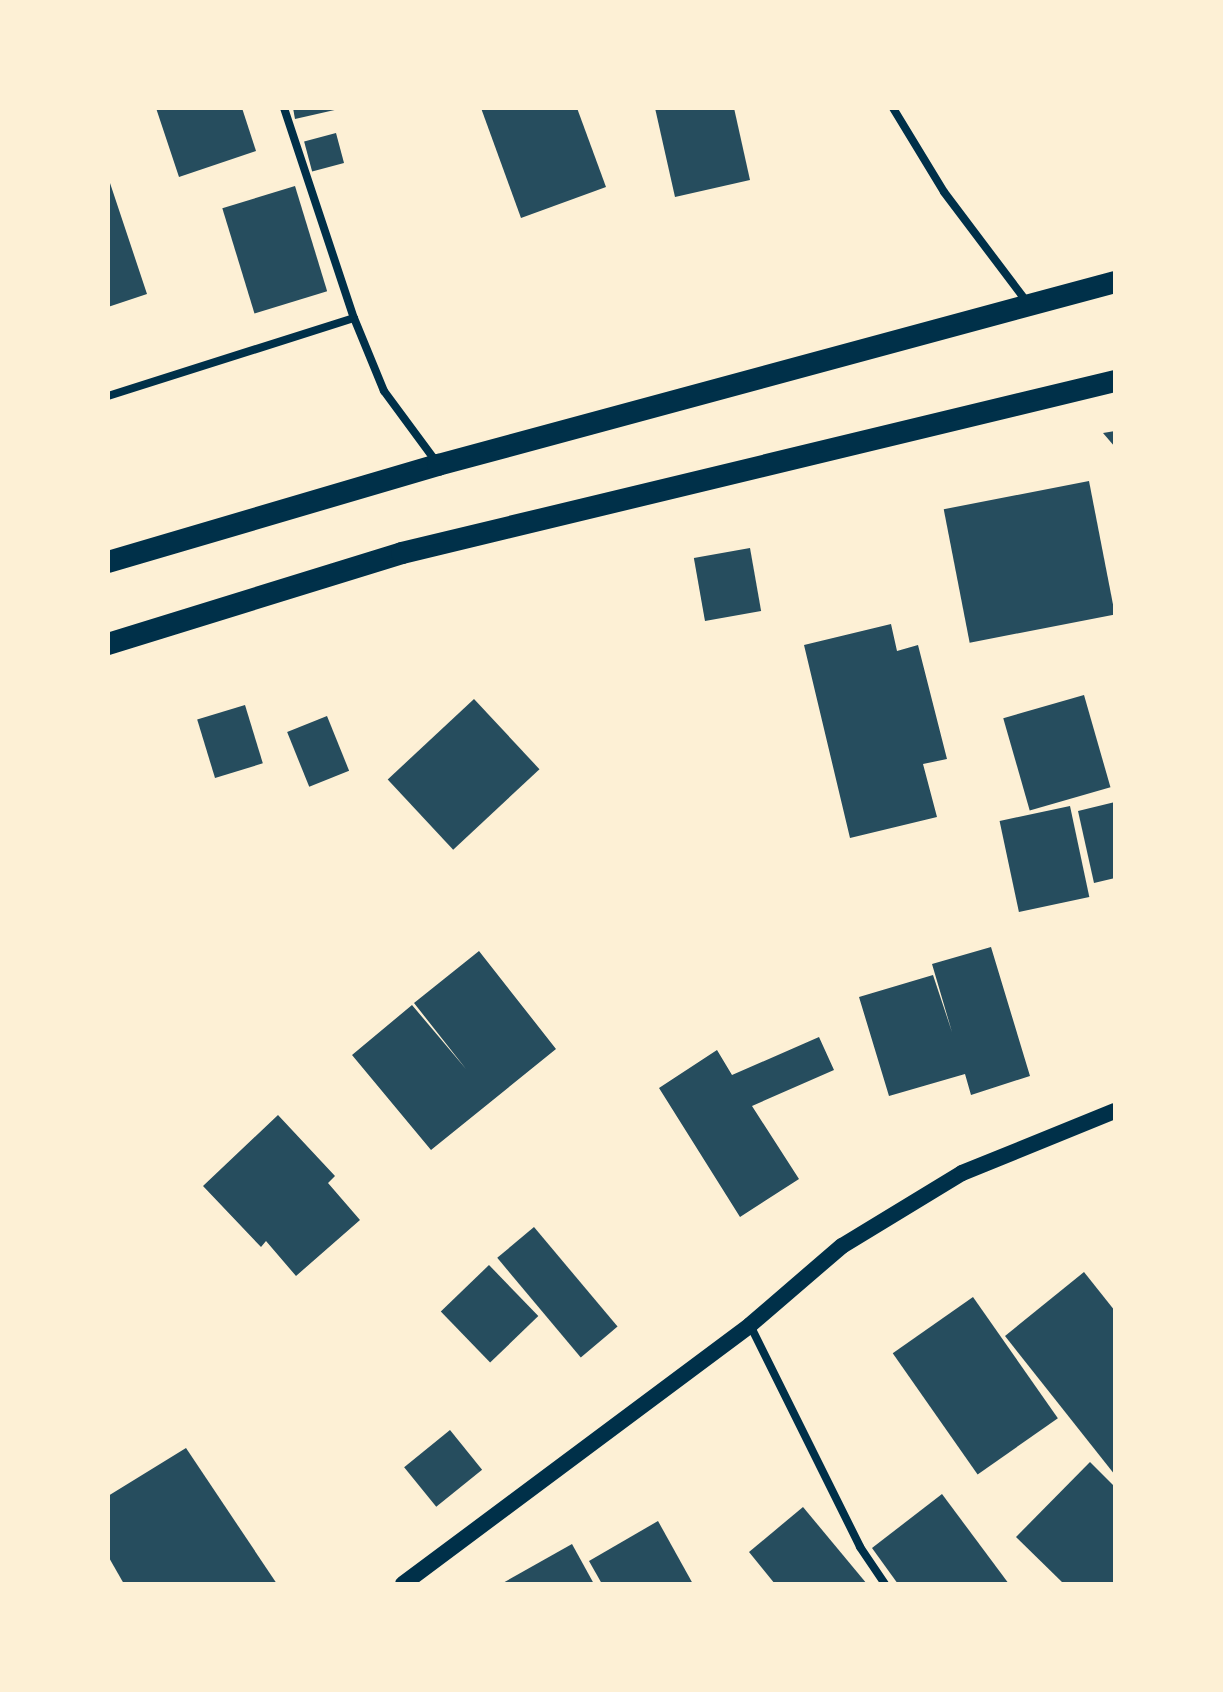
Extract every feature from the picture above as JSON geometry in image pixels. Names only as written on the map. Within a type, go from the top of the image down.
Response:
[{"type":"highway","points":[[108,562],[438,465],[1028,302],[1115,282]]},
{"type":"highway","points":[[108,644],[402,553],[1115,381]]},
{"type":"main road","points":[[403,1584],[750,1325],[842,1246],[962,1173],[1115,1111]]},
{"type":"street","points":[[284,108],[354,318],[384,391],[438,465]]},
{"type":"street","points":[[893,108],[944,192],[1028,302]]},
{"type":"street","points":[[108,396],[354,318]]},
{"type":"street","points":[[750,1325],[860,1547],[885,1584]]},
{"type":"building","points":[[156,108],[242,108],[256,151],[179,177]]},
{"type":"building","points":[[293,108],[339,108],[339,109],[295,119]]},
{"type":"building","points":[[481,108],[577,108],[606,187],[521,218]]},
{"type":"building","points":[[655,108],[734,108],[750,180],[675,197]]},
{"type":"building","points":[[336,133],[344,163],[312,171],[304,142]]},
{"type":"building","points":[[108,177],[147,294],[108,307]]},
{"type":"building","points":[[295,186],[327,291],[254,313],[222,208]]},
{"type":"building","points":[[1115,431],[1115,447],[1103,433]]},
{"type":"building","points":[[1089,481],[1115,615],[970,643],[944,509]]},
{"type":"building","points":[[750,548],[761,611],[705,621],[694,558]]},
{"type":"building","points":[[891,624],[897,651],[918,645],[947,759],[923,764],[937,817],[850,838],[804,645]]},
{"type":"building","points":[[1084,695],[1110,787],[1030,810],[1003,718]]},
{"type":"building","points":[[474,699],[539,769],[453,850],[388,779]]},
{"type":"building","points":[[245,705],[263,763],[215,778],[197,720]]},
{"type":"building","points":[[327,716],[349,771],[309,787],[287,732]]},
{"type":"building","points":[[1115,802],[1115,878],[1094,883],[1078,811]]},
{"type":"building","points":[[1070,806],[1089,897],[1019,912],[1000,821]]},
{"type":"building","points":[[991,947],[1030,1076],[971,1095],[965,1074],[889,1096],[859,997],[933,975],[952,1032],[932,964]]},
{"type":"building","points":[[479,951],[556,1049],[431,1150],[352,1055],[412,1005],[466,1069],[414,1003]]},
{"type":"building","points":[[819,1037],[834,1070],[752,1106],[799,1179],[740,1217],[659,1088],[717,1050],[732,1075]]},
{"type":"building","points":[[278,1115],[335,1176],[328,1183],[360,1220],[296,1276],[266,1241],[261,1247],[203,1186]]},
{"type":"building","points":[[534,1227],[618,1327],[581,1357],[497,1258]]},
{"type":"building","points":[[489,1265],[538,1316],[490,1363],[441,1312]]},
{"type":"building","points":[[1084,1272],[1115,1311],[1115,1475],[1005,1336]]},
{"type":"building","points":[[973,1297],[1058,1418],[978,1474],[893,1353]]},
{"type":"building","points":[[450,1430],[482,1470],[436,1507],[404,1467]]},
{"type":"building","points":[[186,1448],[277,1584],[124,1584],[108,1556],[108,1496]]},
{"type":"building","points":[[1090,1462],[1115,1487],[1115,1584],[1064,1584],[1016,1537]]},
{"type":"building","points":[[942,1494],[1009,1584],[898,1584],[872,1548]]},
{"type":"building","points":[[803,1507],[867,1584],[775,1584],[749,1552]]},
{"type":"building","points":[[658,1521],[693,1584],[602,1584],[589,1561]]},
{"type":"building","points":[[572,1544],[594,1584],[501,1584]]}]
